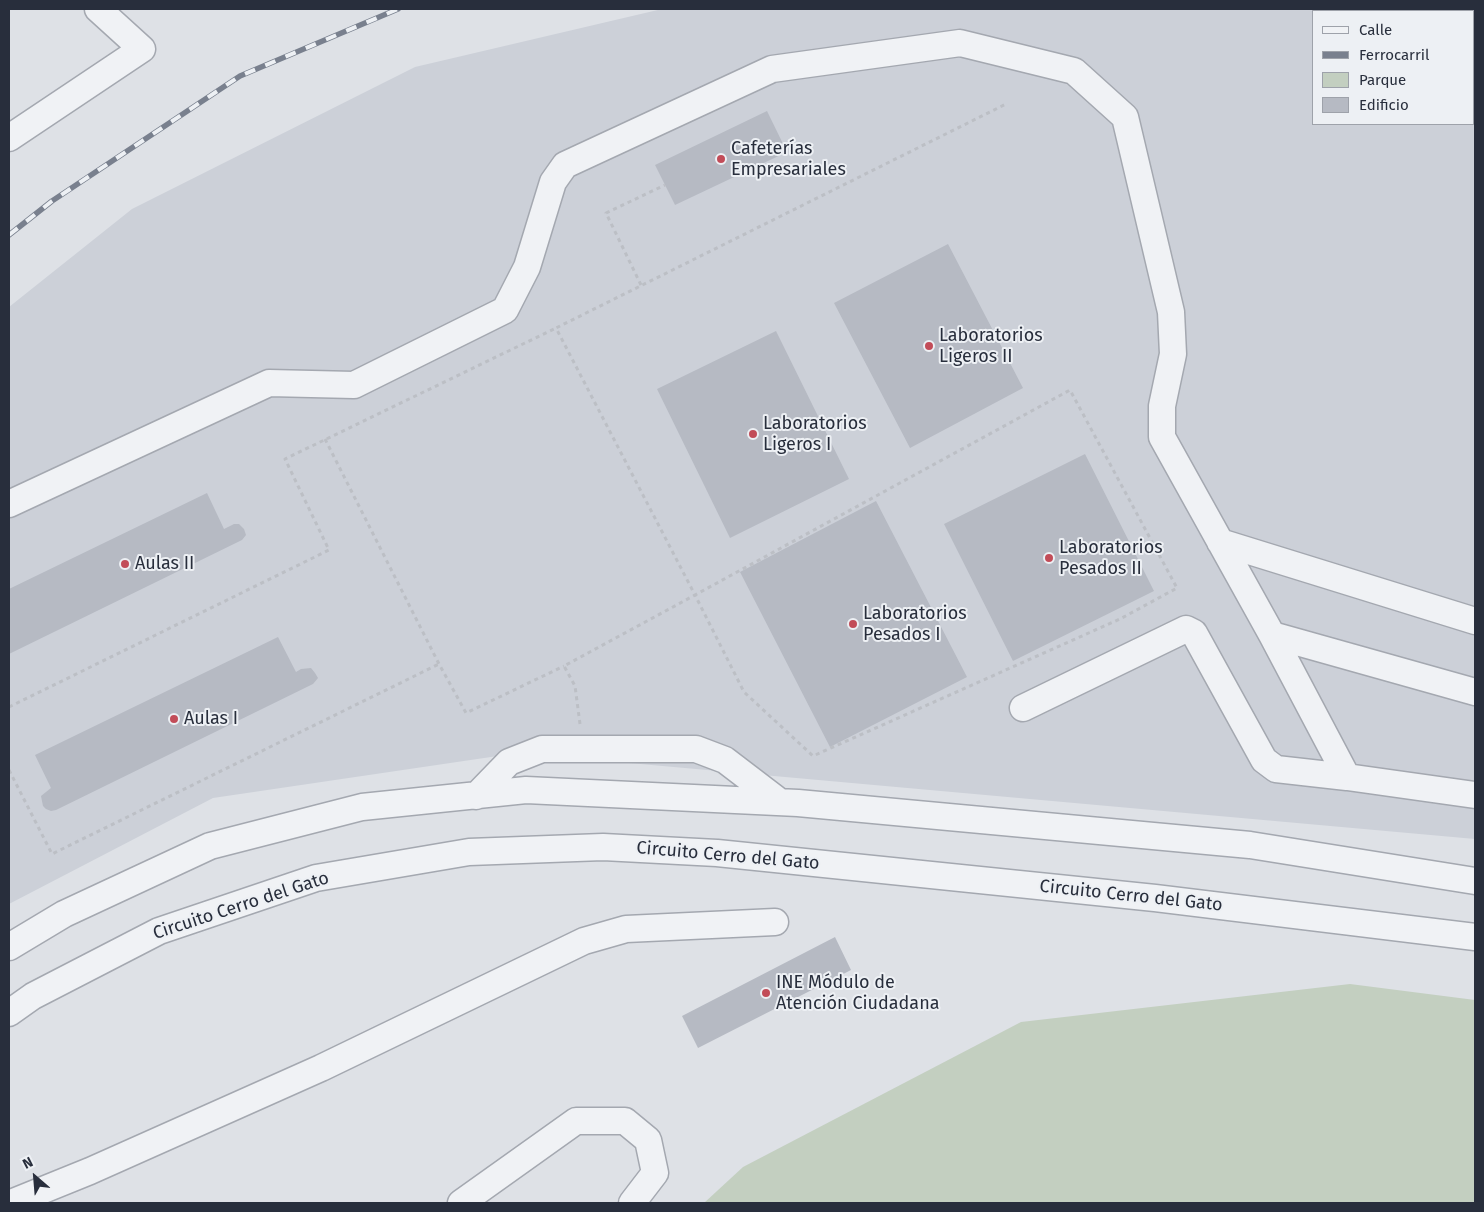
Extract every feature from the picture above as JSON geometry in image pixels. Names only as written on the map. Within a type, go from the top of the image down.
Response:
[{"type":"street","points":[[9,138],[142,49],[98,9]]},
{"type":"street","points":[[9,504],[269,383],[354,385],[505,310],[527,267],[553,182],[565,166],[772,69],[960,43],[1074,71],[1125,117],[1171,312],[1173,354],[1162,406],[1162,437],[1272,635],[1347,777]]},
{"type":"street","points":[[1220,542],[1475,621]]},
{"type":"street","points":[[1023,708],[1186,629],[1194,633],[1264,760],[1276,769],[1475,795]]},
{"type":"street","points":[[1272,635],[1475,692]]},
{"type":"street","points":[[476,796],[509,762],[542,749],[696,749],[725,760],[780,802]]},
{"type":"street","points":[[9,947],[64,914],[210,846],[362,807],[526,790],[780,802],[1250,845],[1475,881]]},
{"type":"street","name":"Circuito Cerro del Gato","points":[[9,1013],[33,996],[159,931],[316,878],[469,852],[603,847],[717,853],[1155,898],[1475,937]]},
{"type":"street","points":[[11,1203],[90,1171],[321,1068],[584,941],[626,929],[775,922]]},
{"type":"street","points":[[461,1203],[576,1121],[626,1121],[648,1140],[655,1173],[632,1203]]},
{"type":"path","points":[[9,707],[329,550],[285,459],[556,328],[1006,104]]},
{"type":"path","points":[[642,285],[606,212],[666,185]]},
{"type":"path","points":[[325,439],[466,714],[564,666],[695,596],[1070,390],[1177,588],[1120,619],[813,756],[744,692],[695,596],[556,328]]},
{"type":"path","points":[[9,770],[52,854],[439,664]]},
{"type":"path","points":[[564,666],[575,686]]},
{"type":"shaded area","points":[[662,9],[1475,9],[1475,839],[518,753],[213,798],[9,904],[9,307],[132,209],[415,67]]},
{"type":"green space","points":[[1350,984],[1475,1000],[1475,1203],[704,1203],[743,1167],[1021,1022]]},
{"type":"building","name":"Cafeterías Empresariales","points":[[767,111],[787,152],[675,205],[655,165]]},
{"type":"building","name":"Laboratorios Ligeros II","points":[[948,244],[1023,388],[910,448],[834,303]]},
{"type":"building","name":"Laboratorios Ligeros I","points":[[776,331],[849,479],[730,538],[657,389]]},
{"type":"building","name":"Laboratorios Pesados II","points":[[1085,454],[1154,591],[1013,661],[944,524]]},
{"type":"building","name":"Aulas II","points":[[207,493],[224,529],[234,524],[239,524],[244,529],[246,535],[242,540],[9,654],[9,589]]},
{"type":"building","name":"Laboratorios Pesados I","points":[[876,501],[967,677],[830,747],[740,572]]},
{"type":"building","name":"Aulas I","points":[[278,637],[296,672],[301,669],[311,668],[315,673],[318,678],[313,684],[56,810],[51,811],[43,806],[41,796],[51,788],[35,755]]},
{"type":"building","name":"INE Módulo de Atención Ciudadana","points":[[835,937],[851,970],[698,1048],[682,1016]]},
{"type":"railway","points":[[9,235],[52,201],[240,76],[398,9]]},
{"type":"place","name":"Cafeterías Empresariales","points":[[721,159]]},
{"type":"place","name":"Laboratorios Ligeros II","points":[[929,346]]},
{"type":"place","name":"Laboratorios Ligeros I","points":[[753,434]]},
{"type":"place","name":"Laboratorios Pesados II","points":[[1049,558]]},
{"type":"place","name":"Aulas II","points":[[125,564]]},
{"type":"place","name":"Laboratorios Pesados I","points":[[853,624]]},
{"type":"place","name":"Aulas I","points":[[174,719]]},
{"type":"place","name":"INE Módulo de Atención Ciudadana","points":[[766,993]]}]
